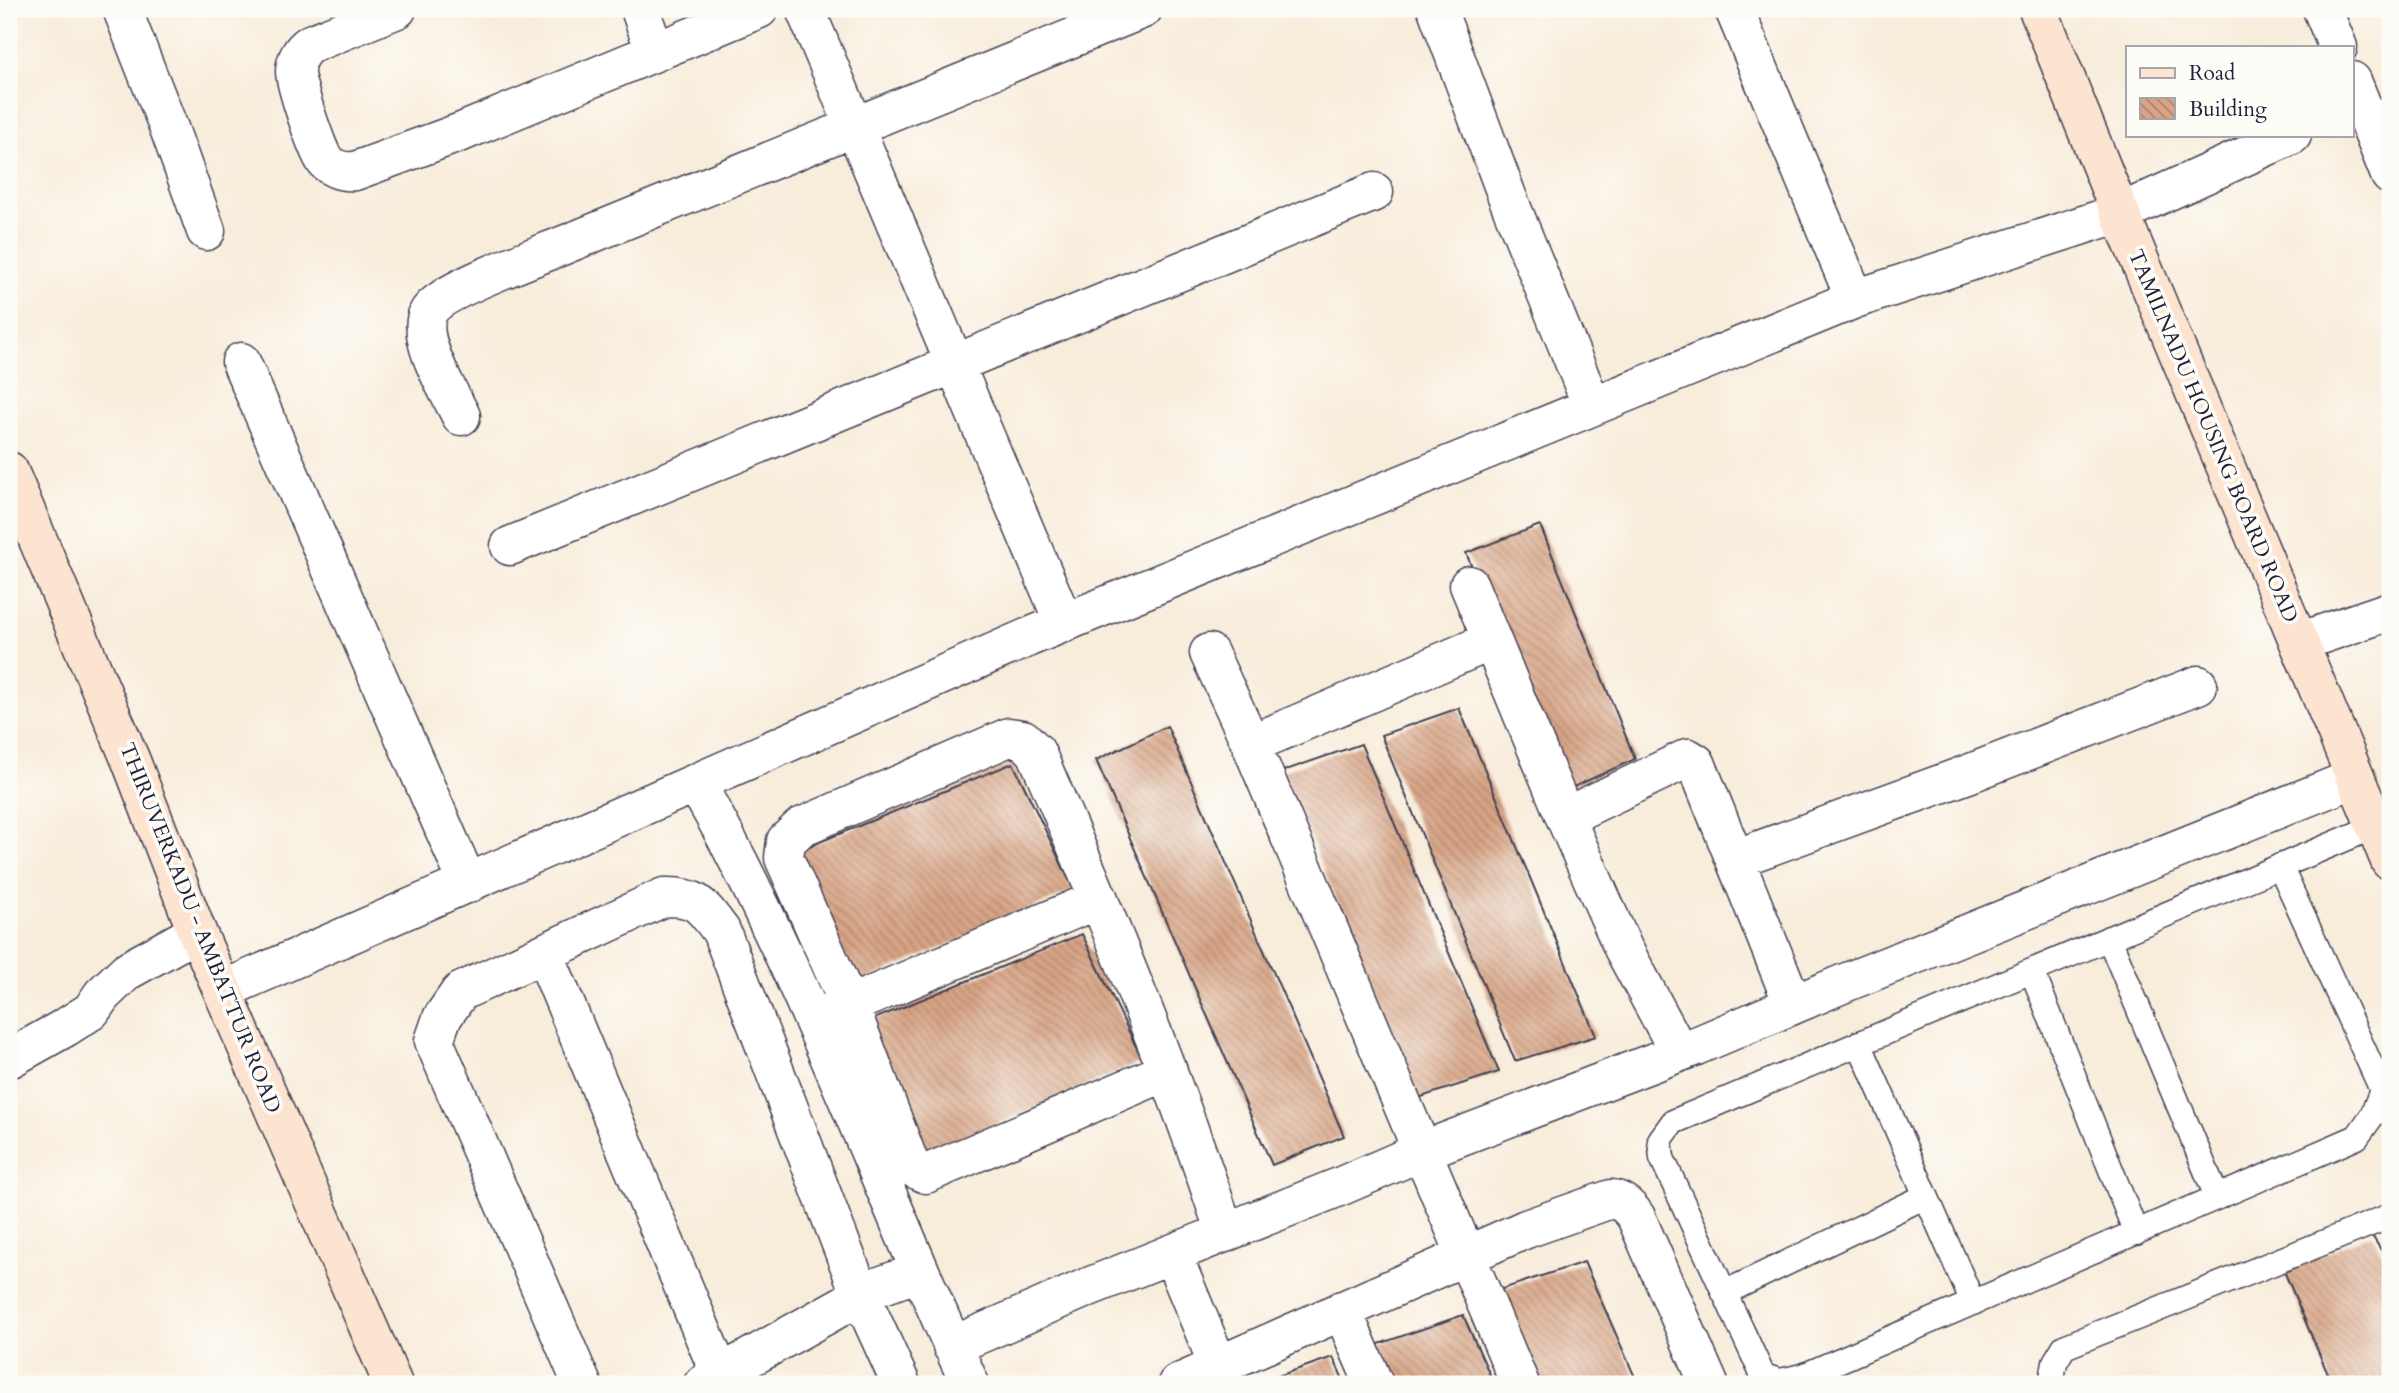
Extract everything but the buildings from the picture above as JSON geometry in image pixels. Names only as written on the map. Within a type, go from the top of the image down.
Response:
[{"type":"main road","name":"TAMILNADU HOUSING BOARD ROAD","points":[[2038,9],[2120,213],[2390,861]]},
{"type":"main road","name":"THIRUVERKADU - AMBATTUR ROAD","points":[[9,471],[20,529],[131,761],[197,932],[393,1384]]},
{"type":"street","points":[[122,9],[206,231]]},
{"type":"street","points":[[397,9],[310,44],[304,48],[298,59],[294,75],[322,159],[334,169],[355,171],[464,131],[759,9]]},
{"type":"street","points":[[640,9],[655,52]]},
{"type":"street","points":[[805,9],[1064,623]]},
{"type":"street","points":[[461,416],[428,347],[425,324],[429,311],[437,302],[478,281],[1143,9]]},
{"type":"street","points":[[1437,9],[1507,196],[1592,406]]},
{"type":"street","points":[[1734,9],[1855,299]]},
{"type":"street","points":[[2322,9],[2338,46]]},
{"type":"street","points":[[2364,96],[2390,175]]},
{"type":"street","points":[[223,990],[1064,623],[1855,299],[2120,213],[2290,136]]},
{"type":"street","points":[[510,546],[1374,192]]},
{"type":"street","points":[[241,362],[468,884]]},
{"type":"street","points":[[1469,585],[1565,817],[1623,948],[1679,1052]]},
{"type":"street","points":[[2299,642],[2390,611]]},
{"type":"street","points":[[1251,744],[1492,641]]},
{"type":"street","points":[[1209,653],[1251,744],[1520,1384]]},
{"type":"street","points":[[1735,859],[1968,774],[2198,685]]},
{"type":"street","points":[[1168,1071],[926,1174],[911,1167],[849,1005],[784,858],[786,841],[801,827],[1009,737],[1024,739],[1036,752],[1099,898],[1168,1071],[1225,1233]]},
{"type":"street","points":[[1565,817],[1688,758],[1696,763],[1793,1004]]},
{"type":"street","points":[[953,1346],[1422,1151],[1679,1052],[2355,778]]},
{"type":"street","points":[[696,784],[727,836],[814,1019],[919,1272],[970,1384]]},
{"type":"street","points":[[582,1384],[434,1041],[442,1018],[460,992],[664,897],[685,896],[703,907],[721,931],[860,1296],[901,1384]]},
{"type":"street","points":[[814,1019],[1099,898]]},
{"type":"street","points":[[9,1059],[91,1010],[127,971],[197,932]]},
{"type":"street","points":[[544,953],[716,1381],[874,1288],[919,1272]]},
{"type":"street","points":[[1178,1384],[1222,1375],[1342,1310],[1526,1228],[1611,1199],[1619,1200],[1631,1209],[1636,1217],[1709,1384]]},
{"type":"street","points":[[1172,1254],[1222,1375]]},
{"type":"street","points":[[1342,1310],[1374,1384]]},
{"type":"lane","points":[[2280,866],[2386,1089],[2357,1137],[1803,1376],[1780,1381],[1763,1376],[1662,1158],[1660,1140],[1672,1122],[1858,1043],[2032,971],[2109,938],[2280,866],[2376,826]]},
{"type":"lane","points":[[2109,938],[2217,1197]]},
{"type":"lane","points":[[2032,971],[2136,1233]]},
{"type":"lane","points":[[1858,1043],[1973,1303]]},
{"type":"lane","points":[[1724,1293],[1926,1196]]},
{"type":"lane","points":[[2051,1384],[2055,1362],[2064,1348],[2390,1216]]}]
